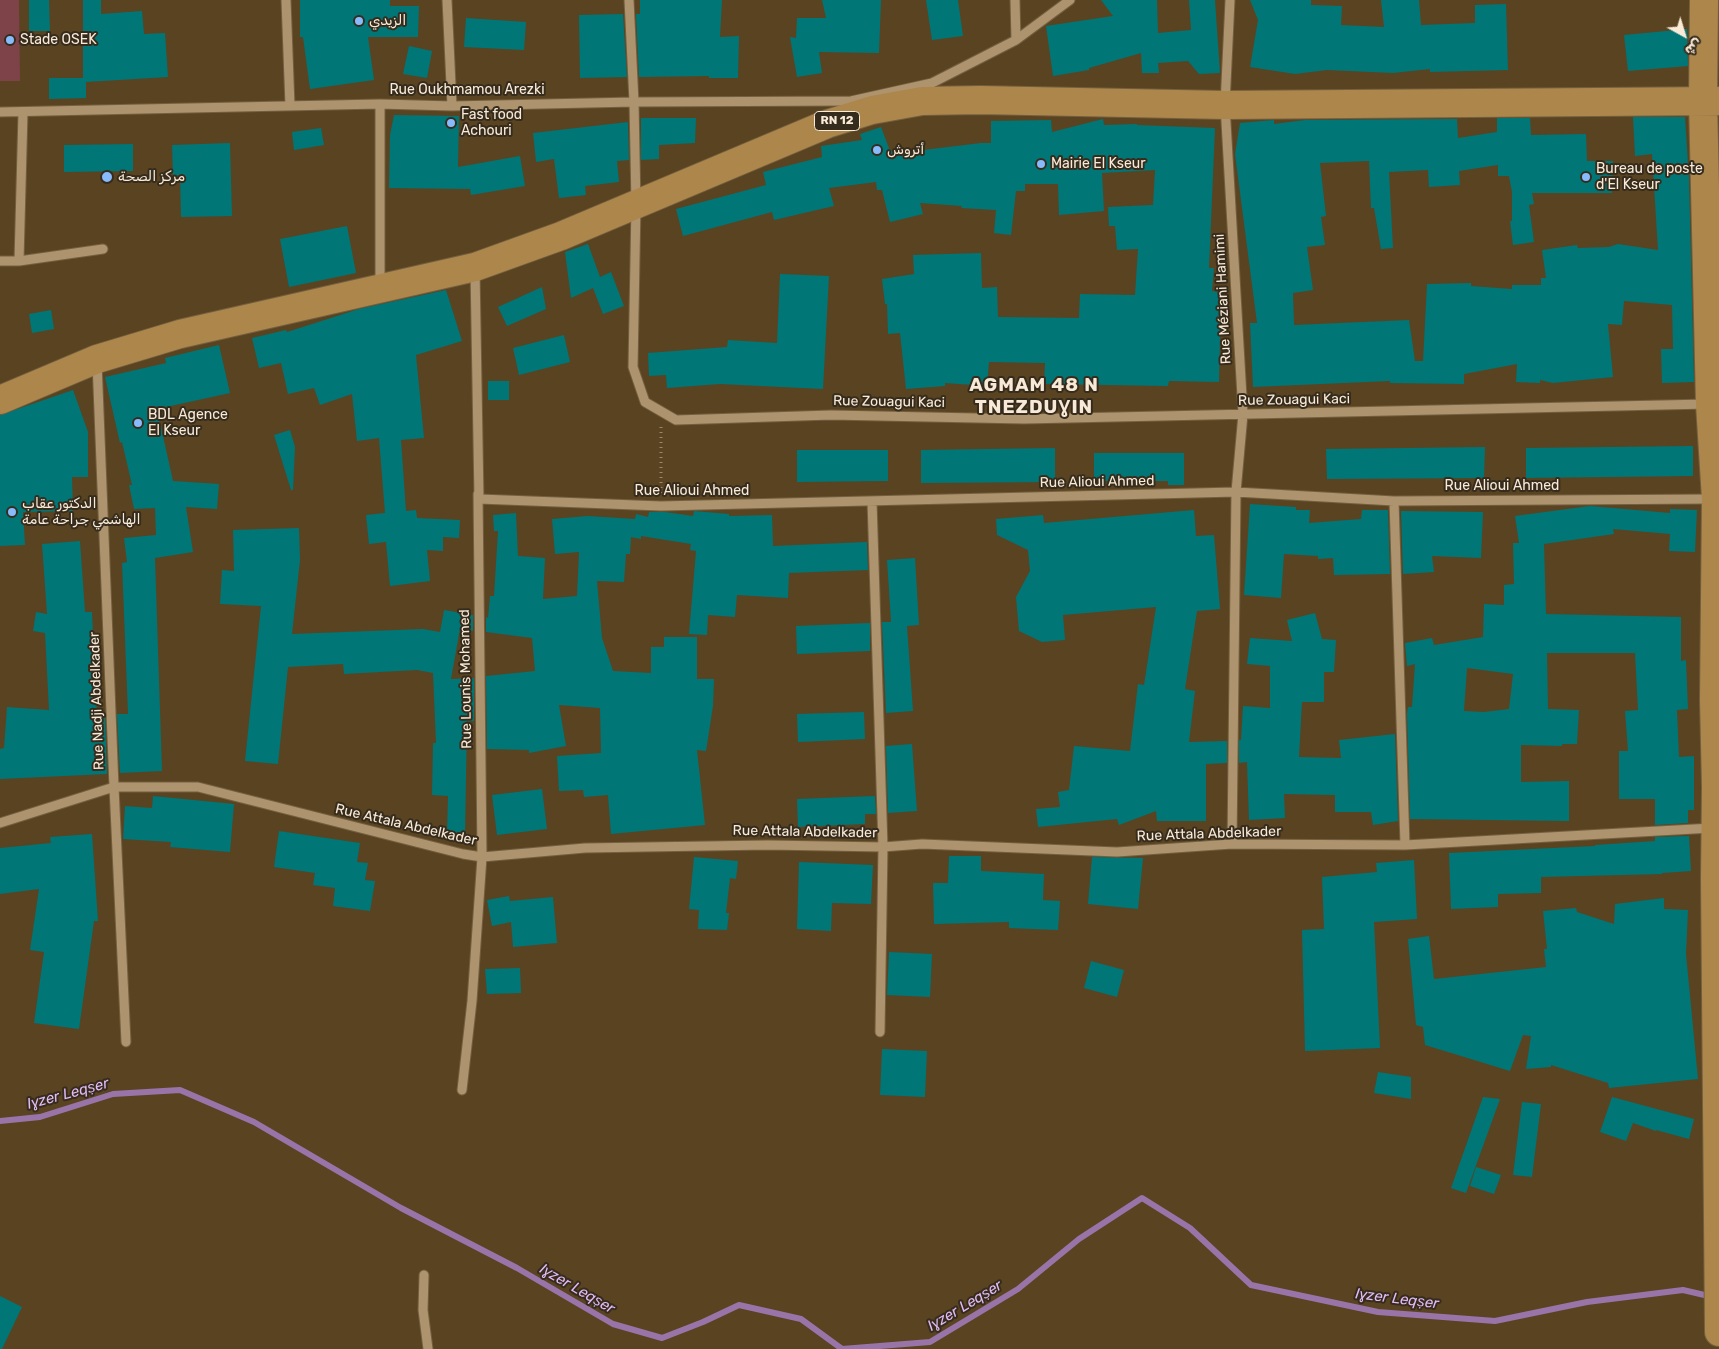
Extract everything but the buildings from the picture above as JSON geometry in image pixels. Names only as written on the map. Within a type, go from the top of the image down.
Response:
[{"type":"main road","points":[[1704,0],[1711,101],[1718,499],[1714,700],[1719,1134],[1719,1332]]},
{"type":"main road","name":"RN 12","points":[[0,400],[97,359],[180,334],[475,267],[561,236],[827,124],[872,110],[922,101],[980,100],[1226,104],[1711,101]]},
{"type":"street","points":[[286,0],[290,106]]},
{"type":"street","points":[[447,0],[452,106]]},
{"type":"street","name":"Rue Zouagui Kaci","points":[[628,0],[634,102],[636,205],[633,367],[645,402],[676,420],[831,415],[1024,419],[1715,404]]},
{"type":"street","points":[[1015,0],[1016,40]]},
{"type":"street","name":"Rue Oukhmamou Arezki","points":[[0,112],[380,104],[452,106],[634,102],[851,101],[932,82],[1016,40],[1070,0]]},
{"type":"street","name":"Rue Méziani Hamimi","points":[[1230,0],[1226,104],[1243,414],[1236,492],[1232,844]]},
{"type":"street","points":[[380,104],[380,288]]},
{"type":"street","points":[[19,261],[23,112]]},
{"type":"street","points":[[0,261],[19,261],[103,249]]},
{"type":"street","name":"Rue Alioui Ahmed","points":[[475,267],[479,500],[662,506],[1236,492],[1394,501],[1718,499]]},
{"type":"street","name":"Rue Lounis Mohamed","points":[[462,1090],[472,1010],[482,857],[475,267]]},
{"type":"street","name":"Rue Nadji Abdelkader","points":[[97,359],[126,1042]]},
{"type":"street","points":[[872,501],[883,847],[880,1032]]},
{"type":"street","points":[[1394,501],[1405,845]]},
{"type":"street","name":"Rue Attala Abdelkader","points":[[0,822],[114,787],[198,787],[453,852],[482,857],[585,848],[768,845],[883,847],[922,844],[1118,852],[1232,844],[1405,845],[1716,828]]},
{"type":"street","points":[[424,1275],[423,1310],[428,1349]]},
{"type":"path","points":[[660,411],[662,506]]},
{"type":"shaded area","name":"Stade OSEK","points":[[0,0],[19,0],[20,81],[0,81]]},
{"type":"waterway","name":"Iɣzer Leqṣer","points":[[0,1121],[40,1117],[113,1094],[180,1090],[254,1122],[401,1208],[517,1268],[613,1324],[662,1338],[739,1305],[801,1319],[842,1349],[930,1342],[1018,1289],[1079,1239],[1142,1198],[1190,1228],[1251,1285],[1378,1312],[1495,1321],[1587,1302],[1683,1290],[1713,1297]]},
{"type":"place","name":"الزيدي","points":[[359,21]]},
{"type":"place","name":"Stade OSEK","points":[[10,40]]},
{"type":"place","name":"Fast food Achouri","points":[[451,123]]},
{"type":"place","name":"أتروش","points":[[877,150]]},
{"type":"place","name":"Mairie El Kseur","points":[[1041,164]]},
{"type":"place","name":"مركز الصحة","points":[[107,177]]},
{"type":"place","name":"Bureau de poste d'El Kseur","points":[[1586,177]]},
{"type":"place","name":"BDL Agence El Kseur","points":[[138,423]]},
{"type":"place","name":"الدكتور عقاب الهاشمي جراحة عامة","points":[[12,512]]},
{"type":"district","name":"AGMAM 48 N TNEZDUƔIN","points":[[1034,397]]}]
